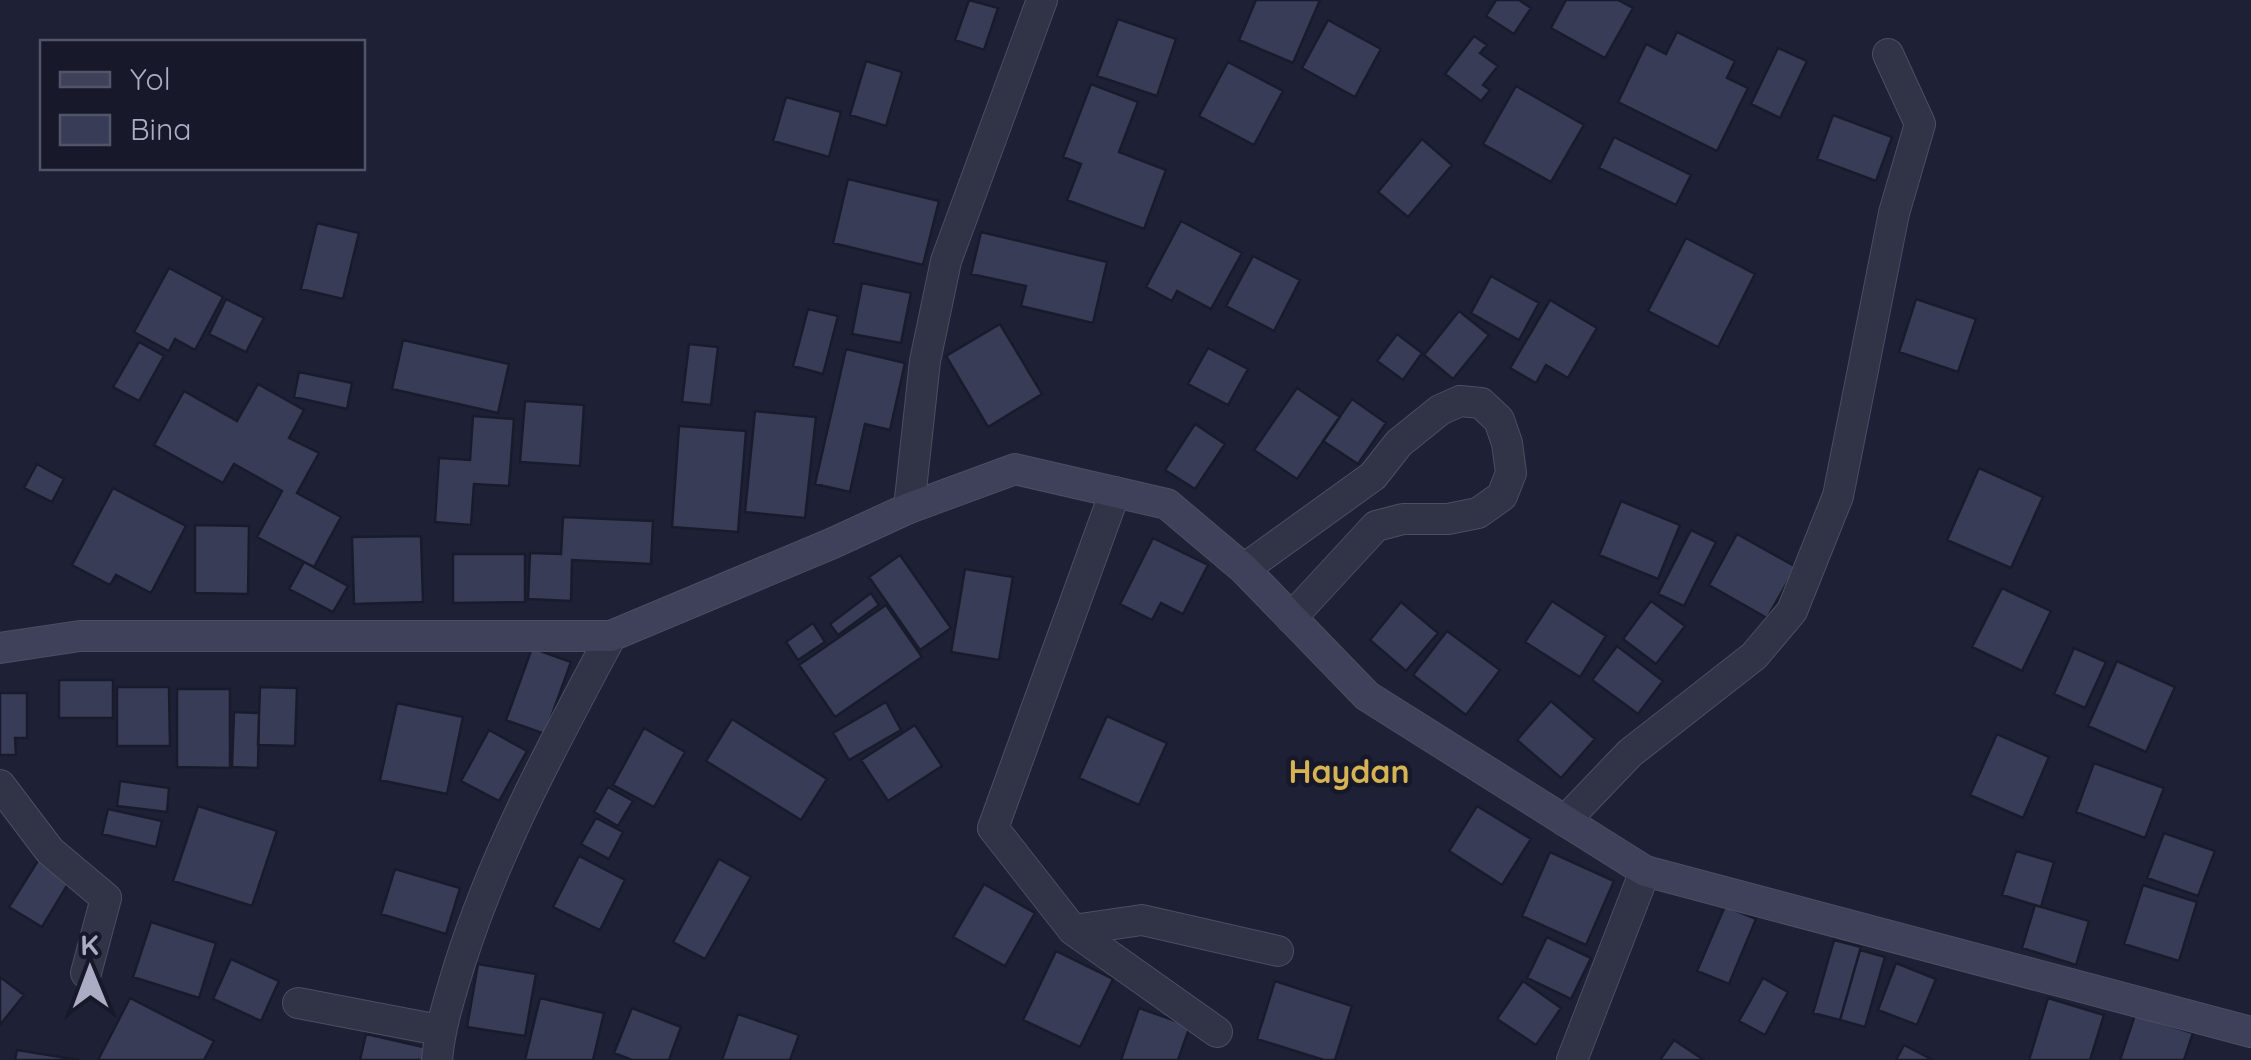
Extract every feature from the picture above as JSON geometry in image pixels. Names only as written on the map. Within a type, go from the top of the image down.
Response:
[{"type":"street","points":[[909,508],[925,360],[946,260],[1042,0]]},
{"type":"street","points":[[1565,821],[1630,753],[1754,656],[1792,610],[1838,496],[1894,213],[1920,124],[1888,54]]},
{"type":"street","points":[[1244,569],[1373,476],[1399,442],[1440,410],[1460,401],[1480,403],[1499,420],[1508,442],[1511,473],[1502,496],[1478,513],[1448,520],[1403,519],[1376,526],[1291,618]]},
{"type":"street","points":[[0,648],[80,636],[611,636],[909,508],[1016,469],[1167,504],[1244,569],[1367,696],[1645,871],[2251,1032]]},
{"type":"street","points":[[1114,492],[993,828],[1073,930],[1217,1032]]},
{"type":"street","points":[[298,1004],[438,1045],[482,893],[542,766],[611,636]]},
{"type":"street","points":[[0,785],[50,851],[106,898],[86,973]]},
{"type":"street","points":[[1572,1060],[1645,871]]},
{"type":"street","points":[[1073,930],[1142,920],[1278,950]]},
{"type":"building","points":[[969,0],[998,8],[984,50],[955,40]]},
{"type":"building","points":[[1256,0],[1320,0],[1293,63],[1239,40]]},
{"type":"building","points":[[1496,0],[1519,0],[1531,8],[1514,34],[1486,16]]},
{"type":"building","points":[[1566,0],[1618,0],[1633,8],[1605,58],[1551,28]]},
{"type":"building","points":[[1118,19],[1176,39],[1157,96],[1097,76]]},
{"type":"building","points":[[1328,20],[1381,49],[1355,97],[1302,68]]},
{"type":"building","points":[[1677,32],[1735,61],[1727,78],[1748,88],[1717,151],[1618,102],[1646,44],[1666,54]]},
{"type":"building","points":[[1474,36],[1487,45],[1480,53],[1498,66],[1483,85],[1490,90],[1481,101],[1445,74]]},
{"type":"building","points":[[1778,48],[1807,61],[1780,118],[1751,104]]},
{"type":"building","points":[[866,61],[902,72],[886,126],[850,115]]},
{"type":"building","points":[[1228,62],[1283,91],[1254,145],[1199,116]]},
{"type":"building","points":[[1091,84],[1138,102],[1119,152],[1166,170],[1144,229],[1067,200],[1081,164],[1063,157]]},
{"type":"building","points":[[1516,86],[1584,125],[1551,182],[1483,144]]},
{"type":"building","points":[[786,97],[841,112],[829,157],[773,141]]},
{"type":"building","points":[[1833,115],[1892,137],[1876,181],[1817,159]]},
{"type":"building","points":[[1614,137],[1691,175],[1676,205],[1599,168]]},
{"type":"building","points":[[1422,139],[1452,165],[1408,217],[1378,192]]},
{"type":"building","points":[[848,179],[939,201],[923,265],[833,243]]},
{"type":"building","points":[[1181,221],[1242,253],[1211,309],[1177,291],[1172,301],[1146,287]]},
{"type":"building","points":[[317,223],[359,233],[343,299],[301,289]]},
{"type":"building","points":[[981,232],[1107,262],[1093,323],[1021,306],[1026,286],[971,274]]},
{"type":"building","points":[[1686,238],[1755,274],[1718,347],[1648,311]]},
{"type":"building","points":[[1253,256],[1300,280],[1274,331],[1226,306]]},
{"type":"building","points":[[169,268],[223,297],[195,350],[175,339],[169,351],[134,332]]},
{"type":"building","points":[[1491,276],[1539,303],[1519,340],[1471,313]]},
{"type":"building","points":[[862,283],[911,293],[901,343],[852,334]]},
{"type":"building","points":[[226,299],[264,318],[246,352],[209,334]]},
{"type":"building","points":[[1916,299],[1976,319],[1958,372],[1899,352]]},
{"type":"building","points":[[1550,300],[1597,328],[1568,378],[1546,365],[1536,383],[1510,368]]},
{"type":"building","points":[[808,309],[838,316],[823,374],[793,366]]},
{"type":"building","points":[[1459,311],[1489,335],[1453,379],[1424,355]]},
{"type":"building","points":[[1000,324],[1042,394],[988,427],[946,356]]},
{"type":"building","points":[[1397,334],[1422,353],[1403,380],[1377,361]]},
{"type":"building","points":[[403,340],[509,364],[498,413],[392,389]]},
{"type":"building","points":[[139,342],[164,356],[139,401],[113,387]]},
{"type":"building","points":[[689,344],[718,347],[711,405],[682,402]]},
{"type":"building","points":[[1208,348],[1248,369],[1228,405],[1188,384]]},
{"type":"building","points":[[846,349],[905,363],[890,430],[865,424],[850,492],[815,484]]},
{"type":"building","points":[[299,372],[352,383],[347,409],[294,397]]},
{"type":"building","points":[[258,384],[304,410],[289,438],[319,453],[297,493],[341,517],[314,567],[257,537],[282,491],[234,464],[223,483],[154,445],[184,391],[237,421]]},
{"type":"building","points":[[1297,388],[1340,417],[1297,479],[1254,450]]},
{"type":"building","points":[[1352,399],[1386,423],[1358,464],[1323,441]]},
{"type":"building","points":[[525,401],[584,405],[580,466],[520,462]]},
{"type":"building","points":[[755,411],[816,417],[805,518],[745,512]]},
{"type":"building","points":[[473,416],[514,419],[509,486],[474,484],[471,525],[435,522],[439,458],[470,460]]},
{"type":"building","points":[[1195,424],[1225,444],[1195,489],[1165,470]]},
{"type":"building","points":[[679,426],[746,431],[738,532],[672,527]]},
{"type":"building","points":[[37,464],[64,479],[52,502],[24,488]]},
{"type":"building","points":[[1979,468],[2043,497],[2011,568],[1947,540]]},
{"type":"building","points":[[113,488],[186,526],[151,593],[116,575],[110,585],[72,565]]},
{"type":"building","points":[[1621,501],[1680,525],[1658,579],[1599,555]]},
{"type":"building","points":[[563,517],[653,521],[651,564],[572,560],[571,601],[528,599],[530,553],[561,554]]},
{"type":"building","points":[[195,525],[249,526],[248,594],[195,593]]},
{"type":"building","points":[[1691,530],[1716,542],[1684,606],[1658,594]]},
{"type":"building","points":[[1737,534],[1796,567],[1767,618],[1709,585]]},
{"type":"building","points":[[421,536],[423,602],[354,604],[352,537]]},
{"type":"building","points":[[1153,538],[1208,565],[1183,614],[1161,603],[1152,620],[1120,604]]},
{"type":"building","points":[[453,554],[525,554],[525,602],[453,603]]},
{"type":"building","points":[[900,555],[951,628],[920,650],[869,577]]},
{"type":"building","points":[[304,562],[348,586],[333,612],[289,589]]},
{"type":"building","points":[[965,569],[1013,577],[999,660],[951,652]]},
{"type":"building","points":[[2002,588],[2051,611],[2022,671],[1972,647]]},
{"type":"building","points":[[871,593],[879,605],[838,635],[830,624]]},
{"type":"building","points":[[1552,601],[1606,636],[1580,677],[1525,642]]},
{"type":"building","points":[[1651,601],[1685,626],[1656,664],[1623,639]]},
{"type":"building","points":[[1401,602],[1438,633],[1406,671],[1370,640]]},
{"type":"building","points":[[886,605],[922,657],[835,717],[799,665]]},
{"type":"building","points":[[813,623],[825,642],[798,660],[786,642]]},
{"type":"building","points":[[1447,631],[1500,670],[1466,715],[1413,675]]},
{"type":"building","points":[[1617,646],[1663,681],[1638,714],[1592,680]]},
{"type":"building","points":[[532,648],[571,662],[545,734],[506,720]]},
{"type":"building","points":[[2074,648],[2106,662],[2085,708],[2054,694]]},
{"type":"building","points":[[2117,661],[2175,687],[2146,752],[2088,726]]},
{"type":"building","points":[[59,680],[113,680],[113,718],[59,718]]},
{"type":"building","points":[[117,687],[169,687],[170,746],[117,746]]},
{"type":"building","points":[[260,687],[297,688],[295,746],[258,745]]},
{"type":"building","points":[[177,689],[230,689],[230,768],[177,767]]},
{"type":"building","points":[[0,693],[27,693],[27,738],[15,738],[16,755],[0,755]]},
{"type":"building","points":[[1551,701],[1595,739],[1561,778],[1517,740]]},
{"type":"building","points":[[886,702],[901,730],[849,760],[833,733]]},
{"type":"building","points":[[397,703],[463,717],[447,794],[380,780]]},
{"type":"building","points":[[234,712],[259,713],[258,768],[232,767]]},
{"type":"building","points":[[1107,716],[1167,743],[1139,805],[1079,778]]},
{"type":"building","points":[[732,719],[827,779],[801,820],[706,761]]},
{"type":"building","points":[[915,725],[942,766],[888,801],[861,760]]},
{"type":"building","points":[[644,728],[685,752],[654,807],[613,785]]},
{"type":"building","points":[[489,730],[527,751],[499,801],[461,781]]},
{"type":"building","points":[[1997,734],[2049,757],[2023,818],[1970,795]]},
{"type":"building","points":[[2094,763],[2164,788],[2145,838],[2076,812]]},
{"type":"building","points":[[120,781],[169,788],[167,812],[117,806]]},
{"type":"building","points":[[608,787],[633,801],[618,826],[594,812]]},
{"type":"building","points":[[198,806],[277,831],[252,906],[173,881]]},
{"type":"building","points":[[1477,806],[1531,839],[1502,885],[1449,851]]},
{"type":"building","points":[[108,809],[162,821],[156,847],[102,834]]},
{"type":"building","points":[[596,818],[623,832],[609,859],[581,844]]},
{"type":"building","points":[[2164,833],[2215,851],[2198,896],[2147,878]]},
{"type":"building","points":[[2016,851],[2054,862],[2041,907],[2002,895]]},
{"type":"building","points":[[1550,852],[1614,881],[1586,945],[1522,916]]},
{"type":"building","points":[[579,856],[625,880],[600,930],[553,907]]},
{"type":"building","points":[[39,859],[71,879],[42,927],[9,907]]},
{"type":"building","points":[[719,859],[751,877],[705,959],[673,942]]},
{"type":"building","points":[[395,869],[460,888],[446,934],[381,914]]},
{"type":"building","points":[[984,884],[1035,913],[1005,966],[953,937]]},
{"type":"building","points":[[2143,885],[2197,902],[2179,961],[2124,944]]},
{"type":"building","points":[[2035,905],[2089,921],[2076,965],[2022,948]]},
{"type":"building","points":[[1725,906],[1756,919],[1729,984],[1697,971]]},
{"type":"building","points":[[151,922],[216,943],[199,998],[133,977]]},
{"type":"building","points":[[1547,937],[1591,958],[1571,999],[1527,978]]},
{"type":"building","points":[[1834,940],[1861,947],[1840,1020],[1813,1013]]},
{"type":"building","points":[[1860,950],[1885,957],[1865,1027],[1840,1020]]},
{"type":"building","points":[[1056,951],[1113,979],[1080,1047],[1023,1020]]},
{"type":"building","points":[[231,959],[279,981],[261,1021],[213,999]]},
{"type":"building","points":[[1896,963],[1936,979],[1917,1025],[1878,1010]]},
{"type":"building","points":[[478,964],[536,974],[525,1036],[467,1027]]},
{"type":"building","points":[[0,977],[24,995],[0,1025]]},
{"type":"building","points":[[1763,978],[1788,992],[1765,1035],[1739,1021]]},
{"type":"building","points":[[1275,981],[1352,1006],[1335,1060],[1257,1039]]},
{"type":"building","points":[[1523,981],[1561,1008],[1536,1045],[1497,1019]]},
{"type":"building","points":[[130,998],[214,1041],[204,1060],[98,1060]]},
{"type":"building","points":[[540,998],[604,1013],[593,1060],[525,1060]]},
{"type":"building","points":[[2048,998],[2104,1015],[2090,1060],[2029,1060]]},
{"type":"building","points":[[632,1008],[681,1027],[669,1060],[632,1060],[614,1053]]},
{"type":"building","points":[[1139,1008],[1190,1026],[1178,1060],[1121,1060]]},
{"type":"building","points":[[738,1014],[799,1035],[790,1060],[722,1060]]},
{"type":"building","points":[[2135,1015],[2193,1033],[2184,1060],[2120,1060]]},
{"type":"building","points":[[366,1034],[432,1049],[429,1060],[360,1060]]},
{"type":"building","points":[[1674,1040],[1704,1060],[1660,1060]]},
{"type":"building","points":[[1904,1045],[1933,1060],[1896,1060]]},
{"type":"building","points":[[17,1050],[79,1060],[15,1060]]},
{"type":"district","name":"Haydan","points":[[1349,771]]}]
